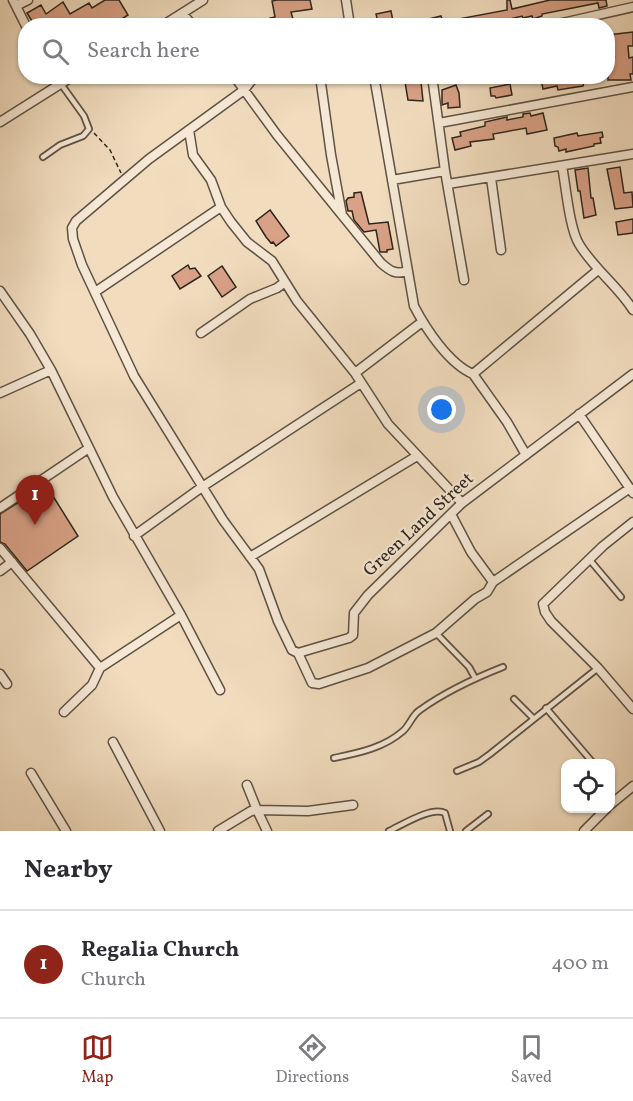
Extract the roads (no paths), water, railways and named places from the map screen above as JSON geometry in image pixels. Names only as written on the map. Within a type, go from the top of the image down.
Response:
[{"type":"street","points":[[22,18],[15,3],[28,0]]},
{"type":"street","points":[[176,18],[203,0]]},
{"type":"street","points":[[346,0],[349,18]]},
{"type":"street","points":[[584,18],[633,7]]},
{"type":"street","points":[[183,14],[186,18]]},
{"type":"street","points":[[0,122],[52,84]]},
{"type":"street","points":[[240,84],[277,135],[381,263],[392,272],[408,271]]},
{"type":"street","points":[[249,84],[244,90],[170,143],[76,220],[72,228],[73,239],[82,265],[134,376],[202,487],[262,577],[289,645],[298,653],[310,681],[315,685],[368,668],[436,633],[476,598],[487,592],[494,582],[632,490],[579,414]]},
{"type":"street","points":[[321,84],[342,217]]},
{"type":"street","points":[[375,84],[414,306],[422,322],[453,361],[465,371],[473,374],[507,422],[526,455]]},
{"type":"street","points":[[433,84],[445,171],[464,280]]},
{"type":"street","points":[[439,123],[633,87]]},
{"type":"street","points":[[189,130],[193,155],[211,180],[221,207],[247,242],[272,261],[322,334],[355,373],[388,424],[462,503]]},
{"type":"street","points":[[448,184],[633,154]]},
{"type":"street","points":[[562,166],[575,234],[580,245],[598,270],[629,295],[633,310]]},
{"type":"street","points":[[392,180],[445,171]]},
{"type":"street","points":[[491,178],[501,250]]},
{"type":"street","points":[[95,292],[221,207]]},
{"type":"street","points":[[473,374],[598,270]]},
{"type":"street","points":[[201,333],[250,299],[277,288],[285,282]]},
{"type":"street","points":[[0,291],[30,334],[51,370],[134,536],[181,615],[220,690]]},
{"type":"street","points":[[355,373],[422,322]]},
{"type":"street","points":[[0,393],[51,370]]},
{"type":"street","name":"Green Land Street","points":[[298,653],[350,638],[353,635],[354,613],[362,602],[462,503],[633,374]]},
{"type":"street","points":[[134,536],[202,487],[361,383]]},
{"type":"street","points":[[0,508],[89,448]]},
{"type":"street","points":[[250,557],[417,456]]},
{"type":"street","points":[[451,514],[471,552],[494,582]]},
{"type":"street","points":[[633,522],[589,559],[543,604],[551,621],[633,709]]},
{"type":"street","points":[[0,548],[100,668]]},
{"type":"street","points":[[0,571],[12,562]]},
{"type":"street","points":[[64,712],[92,686],[100,668],[181,615]]},
{"type":"street","points":[[0,674],[7,684]]},
{"type":"street","points":[[113,742],[160,831]]},
{"type":"street","points":[[31,773],[66,831]]},
{"type":"street","points":[[248,785],[267,831]]},
{"type":"street","points":[[615,801],[633,786]]},
{"type":"street","points":[[218,831],[251,811],[308,811],[353,805]]},
{"type":"street","points":[[584,831],[602,813]]},
{"type":"lane","points":[[43,157],[60,145],[83,136],[89,129],[84,116],[61,84]]},
{"type":"lane","points":[[589,559],[621,597]]},
{"type":"lane","points":[[436,633],[469,667],[476,678]]},
{"type":"lane","points":[[334,758],[360,752],[388,741],[406,729],[420,710],[476,678],[503,667]]},
{"type":"lane","points":[[457,771],[479,762],[490,754],[597,668]]},
{"type":"lane","points":[[514,699],[534,719]]},
{"type":"lane","points":[[546,708],[590,759]]},
{"type":"lane","points":[[389,831],[438,811],[445,813],[450,831]]},
{"type":"lane","points":[[466,831],[488,814]]},
{"type":"place","name":"Regalia Church","points":[[35,525]]}]
